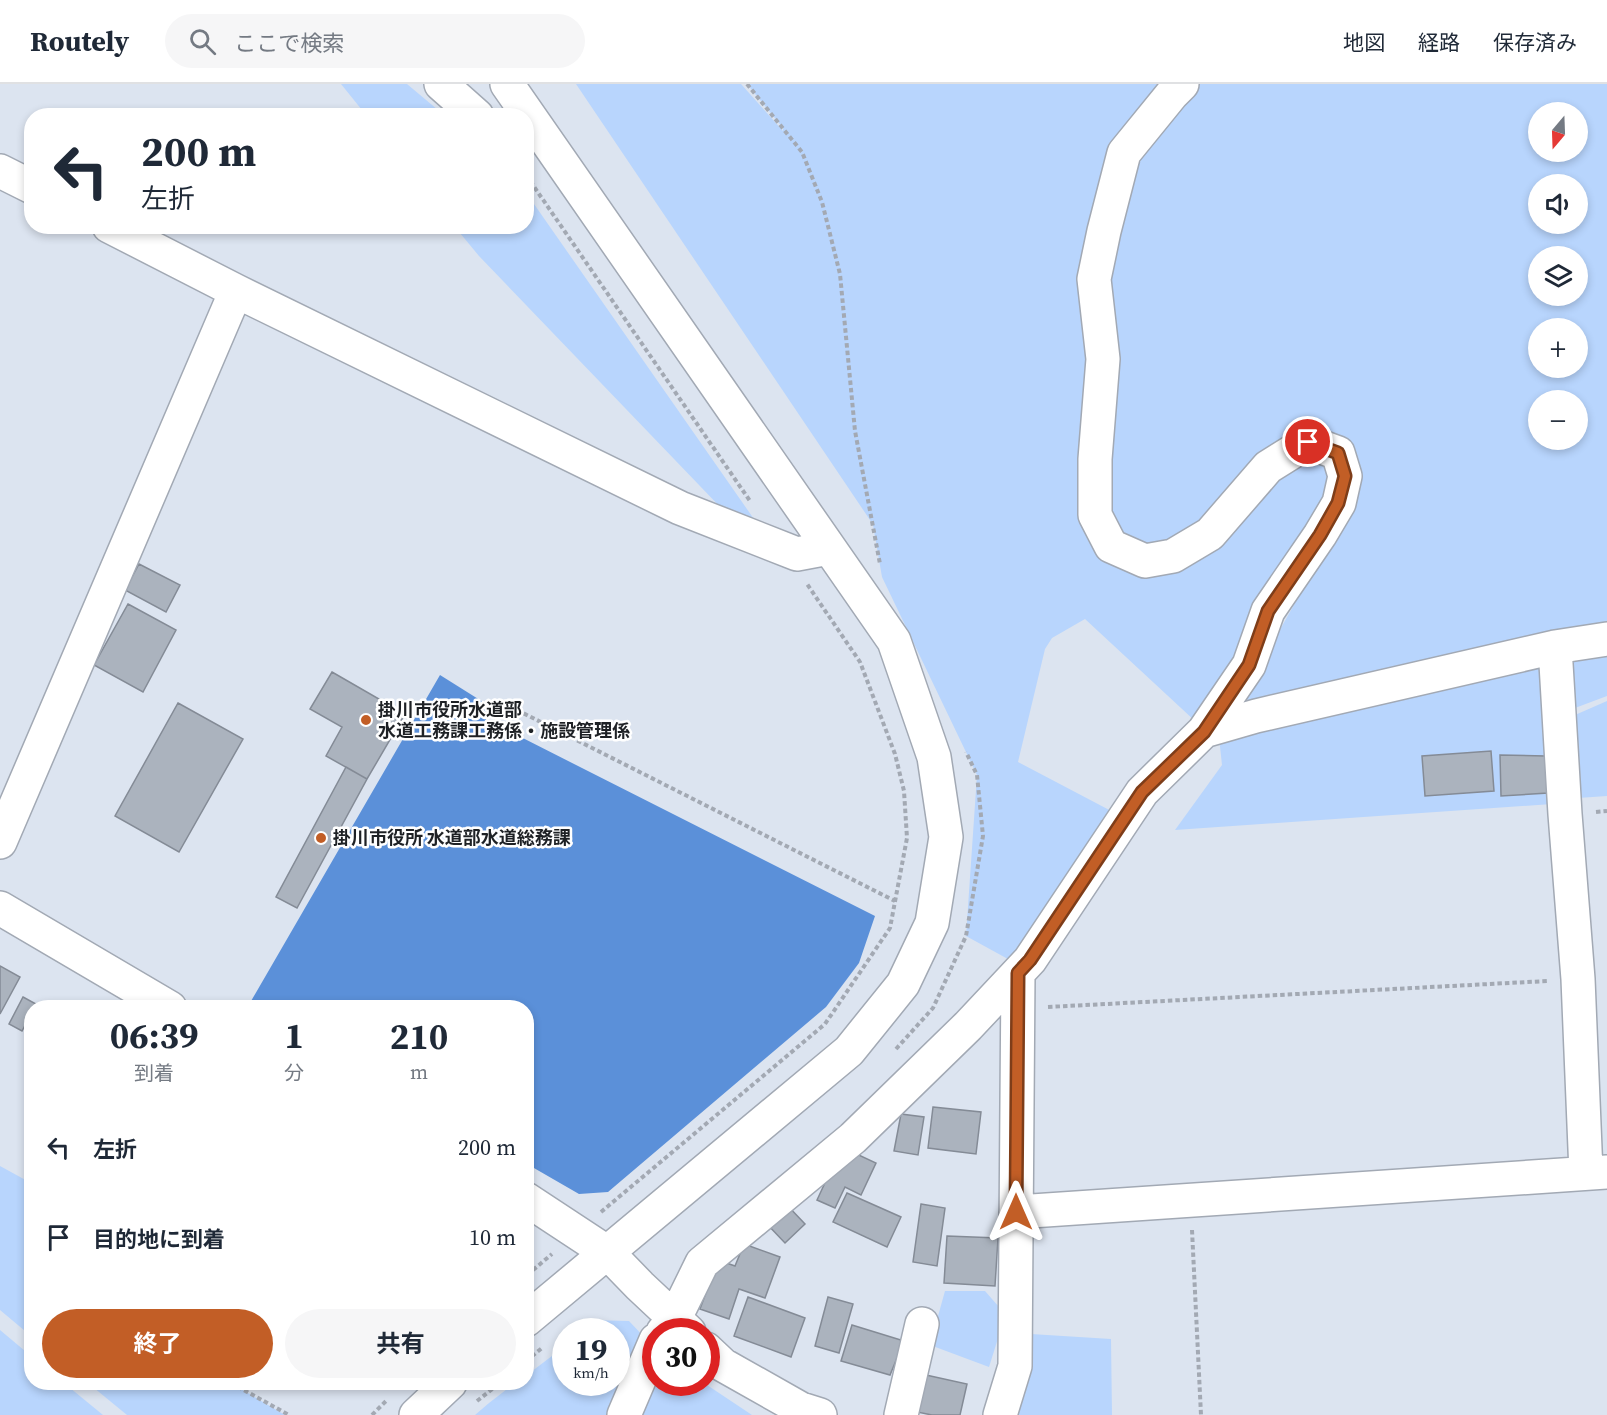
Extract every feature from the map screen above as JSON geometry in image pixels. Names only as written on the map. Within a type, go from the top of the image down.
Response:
[{"type":"street","points":[[441,84],[468,108]]},
{"type":"street","points":[[677,1318],[702,1263],[853,1138],[968,1026],[1030,960],[1142,792],[1204,732],[1249,665],[1268,611],[1320,535],[1338,503],[1345,476],[1338,453],[1308,442],[1268,467],[1210,534],[1173,556],[1145,561],[1111,546],[1095,515],[1095,459],[1103,359],[1094,279],[1124,153],[1182,84]]},
{"type":"street","points":[[534,139],[894,641],[934,757],[946,837],[932,923],[903,984],[849,1051],[608,1254],[536,1334]]},
{"type":"street","points":[[0,171],[24,183]]},
{"type":"street","points":[[126,234],[236,291],[680,508],[797,554],[829,548]]},
{"type":"street","points":[[0,842],[236,291]]},
{"type":"street","points":[[1204,732],[1256,716],[1555,647],[1607,639]]},
{"type":"street","points":[[1016,1212],[1597,1173],[1578,979],[1555,647]]},
{"type":"street","points":[[0,908],[156,1000]]},
{"type":"street","points":[[1000,1415],[1015,1366],[1018,973]]},
{"type":"street","points":[[534,1204],[608,1254],[640,1286],[662,1318]]},
{"type":"street","points":[[901,1415],[922,1324]]},
{"type":"street","points":[[720,1362],[765,1403],[801,1409],[820,1415]]},
{"type":"street","points":[[624,1415],[642,1383]]},
{"type":"street","points":[[416,1415],[443,1390]]},
{"type":"path","points":[[747,84],[802,152],[822,202],[840,274],[855,431],[880,567]]},
{"type":"path","points":[[534,187],[756,509]]},
{"type":"path","points":[[534,1269],[825,1024],[890,928],[907,838],[904,791],[895,754],[860,662],[783,549]]},
{"type":"path","points":[[517,710],[895,901]]},
{"type":"path","points":[[895,1051],[933,1008],[966,936],[983,836],[977,775],[966,751]]},
{"type":"path","points":[[1018,1009],[1578,979]]},
{"type":"path","points":[[1190,1200],[1201,1415]]},
{"type":"path","points":[[244,1390],[290,1415]]},
{"type":"path","points":[[476,1402],[491,1390]]},
{"type":"shaded area","points":[[341,84],[407,84],[436,108],[360,108]]},
{"type":"shaded area","points":[[576,84],[741,84],[783,131],[783,128],[747,84],[1607,84],[1607,696],[1559,714],[1555,648],[1254,706],[1243,695],[1299,596],[1252,656],[1195,721],[1085,619],[1052,638],[1045,649],[1018,762],[1115,813],[1017,964],[966,936],[977,775],[882,577],[872,519],[872,523]]},
{"type":"shaded area","points":[[534,204],[763,532],[724,511],[479,256],[461,234],[534,234]]},
{"type":"shaded area","points":[[1549,652],[1552,804],[1175,830],[1222,765],[1219,737]]},
{"type":"shaded area","points":[[1607,701],[1607,796],[1578,798],[1575,715]]},
{"type":"shaded area","points":[[0,1166],[24,1179],[24,1330],[0,1310]]},
{"type":"shaded area","points":[[945,1291],[985,1291],[999,1307],[1000,1332],[989,1367],[930,1345]]},
{"type":"shaded area","points":[[630,1322],[642,1335],[642,1353],[630,1377]]},
{"type":"shaded area","points":[[0,1330],[24,1350],[24,1390],[73,1390],[103,1415],[0,1415]]},
{"type":"shaded area","points":[[1031,1334],[1111,1339],[1112,1415],[1008,1415]]},
{"type":"shaded area","points":[[552,1356],[552,1396],[620,1396],[611,1415],[475,1415],[506,1390],[534,1390],[534,1370]]},
{"type":"shaded area","points":[[97,1390],[243,1390],[285,1415],[127,1415]]},
{"type":"shaded area","points":[[720,1394],[752,1415],[629,1415],[645,1396],[720,1396]]},
{"type":"water","points":[[440,675],[491,707],[485,719],[875,916],[859,963],[826,1007],[608,1192],[579,1194],[534,1168],[534,1000],[252,1000]]},
{"type":"building","points":[[139,564],[180,585],[166,612],[125,590]]},
{"type":"building","points":[[128,604],[176,630],[143,692],[94,665]]},
{"type":"building","name":"掛川市役所水道部 水道工務課工務係・施設管理係","points":[[332,672],[405,714],[367,779],[326,756],[342,727],[310,709]]},
{"type":"building","points":[[178,703],[243,739],[179,852],[115,816]]},
{"type":"building","points":[[1491,751],[1494,791],[1425,796],[1422,756]]},
{"type":"building","points":[[1500,755],[1545,756],[1548,793],[1501,796]]},
{"type":"building","name":"掛川市役所 水道部水道総務課","points":[[346,767],[367,779],[297,908],[276,897]]},
{"type":"building","points":[[0,966],[20,977],[0,1014]]},
{"type":"building","points":[[23,997],[29,1000],[24,1000],[22,1031],[9,1024]]},
{"type":"building","points":[[933,1107],[981,1112],[976,1154],[928,1148]]},
{"type":"building","points":[[901,1114],[924,1117],[918,1155],[894,1151]]},
{"type":"building","points":[[848,1150],[876,1163],[861,1195],[845,1187],[835,1208],[817,1200],[831,1170]]},
{"type":"building","points":[[847,1193],[901,1217],[887,1247],[833,1222]]},
{"type":"building","points":[[786,1204],[805,1224],[785,1243],[766,1223]]},
{"type":"building","points":[[921,1204],[945,1208],[937,1266],[913,1262]]},
{"type":"building","points":[[947,1236],[998,1238],[995,1286],[944,1283]]},
{"type":"building","points":[[744,1244],[780,1257],[765,1298],[739,1289],[729,1319],[700,1309],[718,1260],[735,1266]]},
{"type":"building","points":[[748,1297],[805,1318],[791,1357],[734,1336]]},
{"type":"building","points":[[828,1297],[853,1304],[839,1353],[815,1346]]},
{"type":"building","points":[[852,1325],[904,1341],[890,1375],[841,1361]]},
{"type":"building","points":[[926,1375],[967,1384],[960,1415],[932,1415],[917,1412]]},
{"type":"place","name":"掛川市役所水道部 水道工務課工務係・施設管理係","points":[[366,720]]},
{"type":"place","name":"掛川市役所 水道部水道総務課","points":[[321,838]]},
{"type":"route","points":[[1016,1212],[1018,973],[1030,960],[1142,792],[1204,732],[1249,665],[1268,611],[1320,535],[1338,503],[1345,476],[1338,453],[1308,442]]}]
